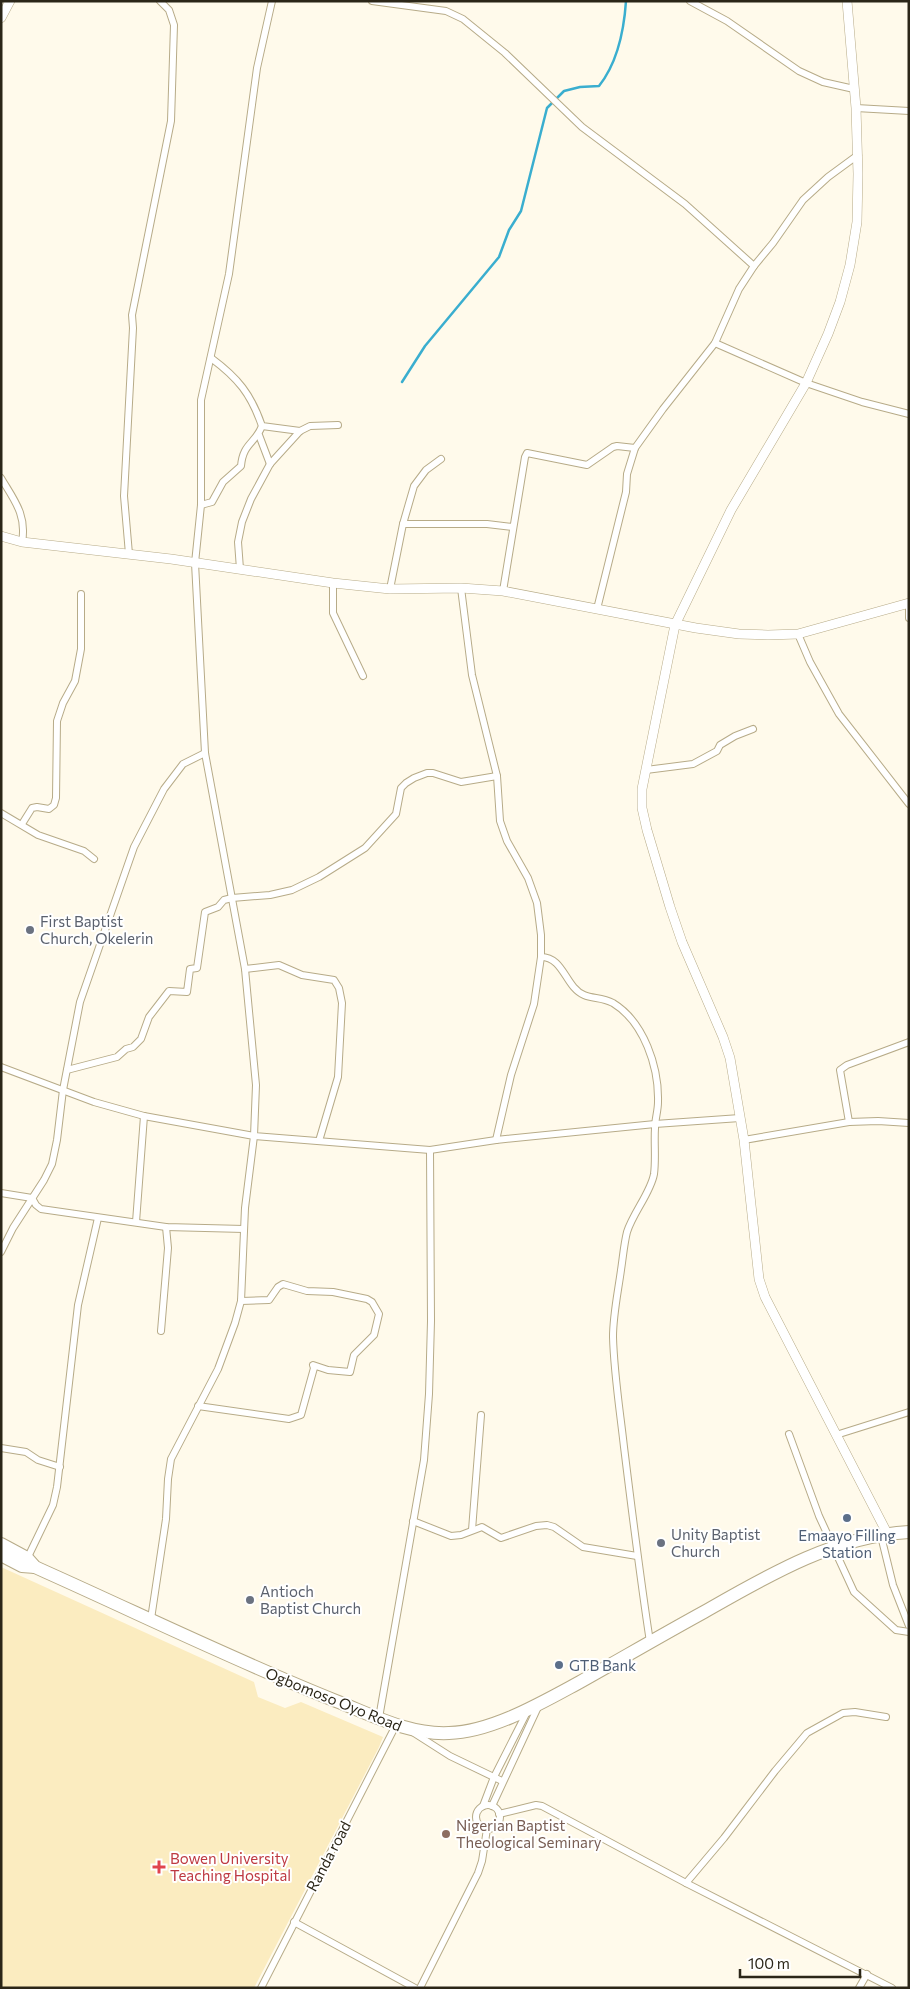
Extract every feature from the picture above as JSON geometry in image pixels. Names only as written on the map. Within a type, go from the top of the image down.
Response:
[{"type":"highway","name":"Ogbomoso Oyo Road","points":[[1,1555],[28,1563],[281,1679],[400,1726],[419,1731],[449,1734],[477,1728],[534,1707],[788,1567],[834,1548],[884,1534],[909,1532]]},
{"type":"highway","name":"Ogbomoso Oyo Road","points":[[1,1544],[28,1563]]},
{"type":"street","points":[[1,18],[10,1]]},
{"type":"street","points":[[129,554],[124,496],[133,328],[132,315],[168,137],[172,105],[174,25],[169,10],[160,1]]},
{"type":"street","points":[[151,1619],[166,1519],[171,1459],[218,1369],[241,1301],[244,1230],[254,1136],[256,1085],[245,969],[206,753],[195,563],[202,505],[201,400],[229,274],[257,68],[272,1]]},
{"type":"street","points":[[372,1],[446,10],[464,19],[505,53],[582,126],[685,204],[754,266]]},
{"type":"street","points":[[690,1],[727,22],[799,71],[823,82],[854,89]]},
{"type":"street","points":[[847,1],[858,154],[857,222],[850,265],[840,302],[806,383],[731,510],[675,624],[642,789],[642,808],[647,830],[682,942],[723,1037],[730,1058],[744,1140],[758,1279],[765,1297],[836,1435],[884,1534],[893,1585],[909,1626]]},
{"type":"street","points":[[856,108],[909,111]]},
{"type":"street","points":[[597,609],[635,448],[715,343],[739,290],[754,266],[773,243],[803,200],[828,177],[858,154]]},
{"type":"street","points":[[715,343],[806,383],[862,402],[909,414]]},
{"type":"street","points":[[202,505],[212,502],[223,482],[241,466],[242,456],[247,444],[259,435],[262,426],[254,403],[230,372],[211,358]]},
{"type":"street","points":[[240,569],[238,542],[242,522],[251,499],[270,464],[300,431],[310,426],[338,425]]},
{"type":"street","points":[[262,426],[300,431]]},
{"type":"street","points":[[259,435],[270,464]]},
{"type":"street","points":[[503,592],[527,452],[587,465],[613,447],[635,448]]},
{"type":"street","points":[[390,589],[403,524],[414,486],[426,470],[441,459]]},
{"type":"street","points":[[1,478],[21,511],[25,528],[22,542]]},
{"type":"street","points":[[403,524],[487,524],[513,527]]},
{"type":"street","points":[[1,536],[22,542],[129,554],[333,583],[390,589],[461,588],[503,592],[739,634],[798,634],[909,603],[909,618]]},
{"type":"street","points":[[333,583],[333,613],[363,676]]},
{"type":"street","points":[[461,588],[472,675],[497,776],[500,821],[507,841],[528,878],[537,903],[541,935],[541,956],[534,1004],[511,1075],[496,1140]]},
{"type":"street","points":[[22,824],[32,808],[49,809],[54,805],[56,798],[57,721],[63,703],[75,681],[81,649],[81,594]]},
{"type":"street","points":[[798,634],[810,662],[839,714],[908,801]]},
{"type":"street","points":[[646,770],[693,764],[717,752],[722,744],[735,736],[753,729]]},
{"type":"street","points":[[1,1252],[13,1228],[52,1164],[63,1090],[80,1002],[134,848],[164,789],[183,764],[206,753]]},
{"type":"street","points":[[67,1070],[117,1057],[126,1049],[133,1047],[141,1039],[146,1022],[169,991],[187,992],[190,968],[197,968],[205,912],[218,907],[224,900],[270,895],[292,890],[313,880],[365,848],[396,814],[401,788],[414,778],[432,773],[461,782],[497,776]]},
{"type":"street","points":[[1,813],[38,835],[84,851],[94,859]]},
{"type":"street","points":[[541,956],[556,962],[574,988],[582,994],[599,997],[621,1010],[642,1033],[657,1081],[658,1112],[655,1124],[654,1175],[627,1233],[613,1336],[616,1378],[637,1556],[650,1642]]},
{"type":"street","points":[[245,969],[279,965],[302,975],[334,980],[339,988],[342,1003],[338,1077],[319,1141]]},
{"type":"street","points":[[848,1122],[840,1070],[847,1065],[909,1042]]},
{"type":"street","points":[[1,1067],[94,1102],[144,1116],[254,1136],[430,1150],[496,1140],[655,1124],[740,1118]]},
{"type":"street","points":[[136,1222],[144,1116]]},
{"type":"street","points":[[744,1140],[848,1122],[909,1123]]},
{"type":"street","points":[[379,1718],[424,1460],[429,1394],[431,1321],[430,1150]]},
{"type":"street","points":[[1,1193],[32,1198]]},
{"type":"street","points":[[32,1198],[40,1209],[98,1218],[166,1227],[244,1230]]},
{"type":"street","points":[[28,1563],[53,1505],[60,1467],[78,1305],[98,1218]]},
{"type":"street","points":[[161,1330],[168,1248],[166,1227]]},
{"type":"street","points":[[198,1406],[289,1419],[301,1415],[314,1368],[313,1365],[328,1370],[350,1372],[354,1355],[374,1335],[379,1314],[372,1302],[367,1299],[333,1292],[307,1290],[288,1284],[278,1286],[269,1300],[241,1301]]},
{"type":"street","points":[[836,1435],[909,1412]]},
{"type":"street","points":[[472,1530],[481,1415]]},
{"type":"street","points":[[789,1434],[819,1516],[854,1592],[896,1630],[909,1632]]},
{"type":"street","points":[[1,1448],[26,1452],[38,1460],[60,1467]]},
{"type":"street","points":[[413,1521],[451,1536],[461,1535],[482,1527],[501,1538],[536,1526],[547,1525],[583,1547],[637,1556]]},
{"type":"street","points":[[483,1806],[494,1777],[534,1707]]},
{"type":"street","points":[[492,1806],[534,1707]]},
{"type":"street","points":[[686,1884],[724,1838],[775,1770],[807,1733],[843,1713],[855,1712],[886,1717]]},
{"type":"street","points":[[400,1726],[450,1756],[502,1780]]},
{"type":"street","name":"Randa road","points":[[261,1988],[294,1922],[400,1726]]},
{"type":"street","points":[[499,1814],[536,1805],[542,1806],[686,1884],[892,1988]]},
{"type":"street","points":[[483,1806],[492,1806],[499,1814],[497,1825],[487,1829],[480,1826],[476,1821],[477,1810],[483,1806]]},
{"type":"street","points":[[420,1988],[478,1873],[482,1861],[487,1829]]},
{"type":"street","points":[[294,1922],[412,1987]]},
{"type":"street","points":[[859,1988],[866,1974]]},
{"type":"shaded area","name":"Bowen University Teaching Hospital","points":[[1,1567],[254,1682],[258,1697],[285,1708],[301,1702],[383,1737],[254,1988],[1,1988]]},
{"type":"waterway","points":[[402,382],[425,346],[499,257],[509,230],[521,211],[547,108],[564,91],[580,87],[599,86],[606,77],[619,46],[624,24],[626,1]]},
{"type":"place","name":"First Baptist Church, Okelerin","points":[[30,930]]},
{"type":"place","name":"Emaayo Filling Station","points":[[847,1518]]},
{"type":"place","name":"Unity Baptist Church","points":[[661,1543]]},
{"type":"place","name":"Antioch Baptist Church","points":[[250,1600]]},
{"type":"place","name":"GTB Bank","points":[[559,1665]]},
{"type":"place","name":"Nigerian Baptist Theological Seminary","points":[[446,1834]]},
{"type":"place","name":"Bowen University Teaching Hospital","points":[[159,1867]]}]
